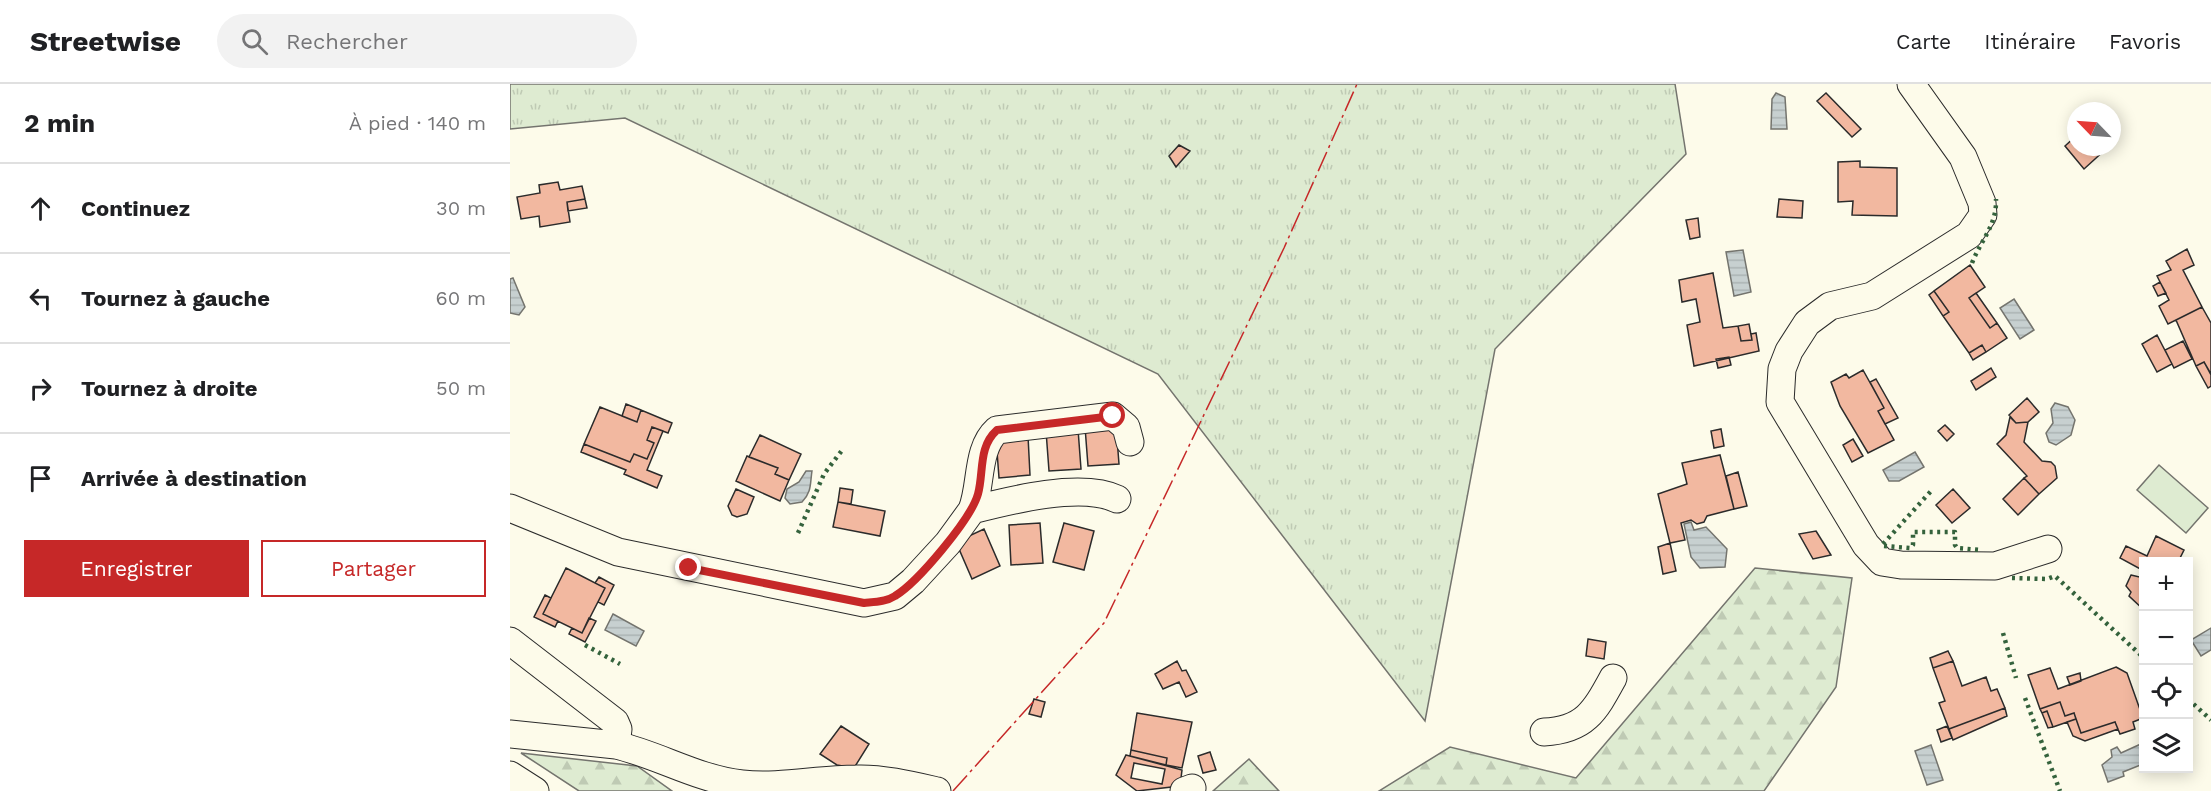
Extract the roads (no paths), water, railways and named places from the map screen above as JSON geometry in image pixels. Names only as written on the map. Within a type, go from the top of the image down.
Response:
[{"type":"street","points":[[1911,84],[1963,158],[1982,203],[1983,215],[1969,235],[1872,296],[1830,306],[1808,323],[1789,351],[1782,369],[1780,402],[1866,545],[1882,562],[1901,565],[1995,566],[2048,549]]},
{"type":"street","points":[[510,508],[618,552],[864,603],[895,596],[929,564],[972,510],[978,495],[984,448],[997,430],[1113,416],[1126,427],[1130,442]]},
{"type":"street","points":[[972,510],[1065,493],[1093,491],[1118,499]]},
{"type":"street","points":[[510,641],[615,722],[618,729],[616,745]]},
{"type":"street","points":[[1544,732],[1574,727],[1585,720],[1596,708],[1613,678]]},
{"type":"street","points":[[510,734],[616,745],[640,752],[699,777],[742,784],[796,784],[856,778],[937,791]]},
{"type":"street","points":[[510,775],[535,791]]}]
